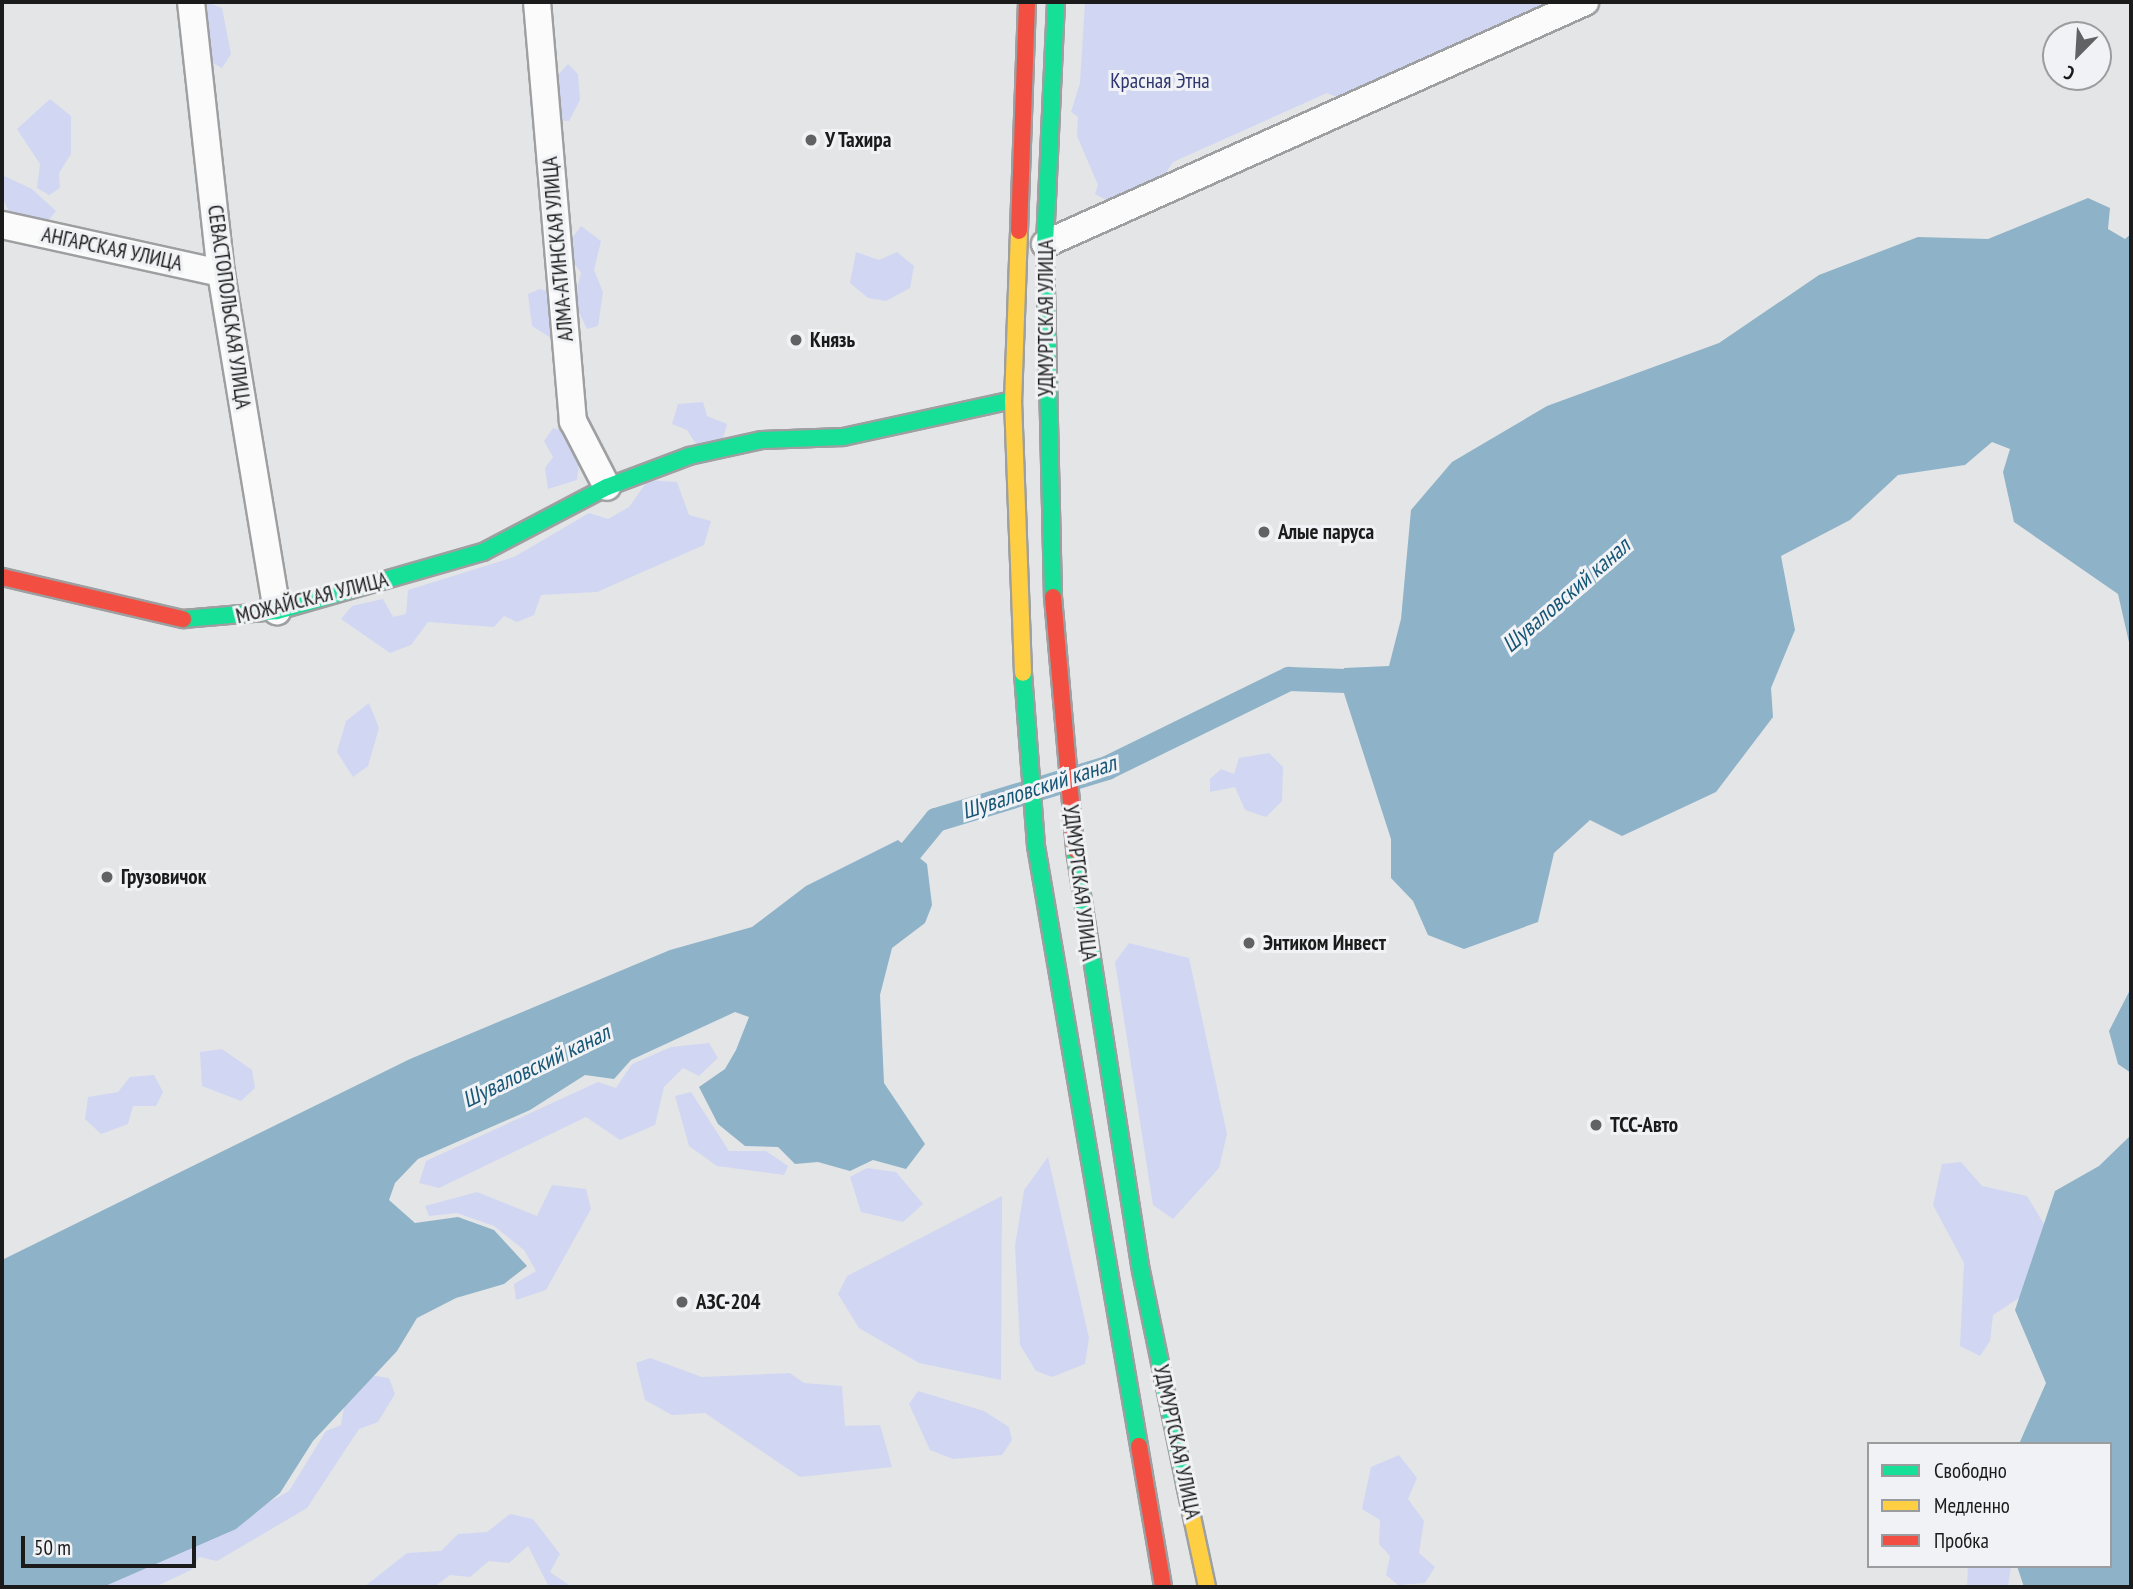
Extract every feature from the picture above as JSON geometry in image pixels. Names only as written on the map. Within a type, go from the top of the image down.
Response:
[{"type":"main road","name":"УДМУРТСКАЯ УЛИЦА","points":[[1027,2],[1013,400],[1027,746],[1036,846],[1163,1587]]},
{"type":"main road","name":"УДМУРТСКАЯ УЛИЦА","points":[[1056,2],[1045,244],[1050,561],[1063,740],[1072,832],[1141,1272],[1207,1587]]},
{"type":"main road","name":"МОЖАЙСКАЯ УЛИЦА","points":[[2,577],[176,620],[276,611],[483,552],[607,487],[689,456],[762,440],[843,437],[1013,400]]},
{"type":"street","name":"СЕВАСТОПОЛЬСКАЯ УЛИЦА","points":[[191,2],[221,273],[276,611]]},
{"type":"street","name":"АЛМА-АТИНСКАЯ УЛИЦА","points":[[537,2],[573,421],[607,487]]},
{"type":"street","points":[[1045,244],[1585,2]]},
{"type":"street","name":"АНГАРСКАЯ УЛИЦА","points":[[2,225],[221,273]]},
{"type":"green space","points":[[207,2],[222,8],[231,54],[222,68],[207,60],[198,13]]},
{"type":"green space","name":"Красная Этна","points":[[1085,2],[1541,2],[1535,17],[1346,101],[1327,93],[1173,162],[1159,183],[1108,201],[1095,194],[1098,185],[1077,136],[1078,117],[1071,112],[1080,83]]},
{"type":"green space","points":[[568,64],[578,74],[580,100],[569,121],[552,120],[550,84]]},
{"type":"green space","points":[[50,99],[71,116],[71,154],[59,173],[60,188],[49,195],[37,188],[40,164],[17,129]]},
{"type":"green space","points":[[2,175],[32,189],[56,211],[44,226],[14,222],[2,197]]},
{"type":"green space","points":[[581,226],[601,241],[594,270],[603,292],[598,326],[587,329],[574,302],[581,273],[564,249]]},
{"type":"green space","points":[[856,252],[879,260],[897,252],[914,266],[910,288],[886,301],[868,298],[850,283]]},
{"type":"green space","points":[[540,289],[556,294],[561,333],[551,338],[532,326],[528,294]]},
{"type":"green space","points":[[703,402],[707,416],[727,424],[722,442],[698,447],[687,430],[672,424],[678,404]]},
{"type":"green space","points":[[553,428],[568,432],[580,455],[577,480],[548,489],[545,468],[553,457],[544,441]]},
{"type":"green space","points":[[648,480],[677,482],[689,515],[711,521],[704,545],[597,592],[541,595],[534,615],[517,622],[504,616],[494,627],[428,622],[411,645],[390,653],[341,619],[352,606],[383,599],[393,617],[406,614],[408,590],[514,557],[589,513],[608,519],[629,507]]},
{"type":"green space","points":[[369,703],[379,728],[368,766],[353,777],[337,752],[346,721]]},
{"type":"green space","points":[[1269,753],[1283,767],[1282,801],[1266,817],[1245,810],[1235,787],[1210,792],[1210,779],[1221,769],[1234,774],[1239,758]]},
{"type":"green space","points":[[1129,943],[1189,958],[1227,1134],[1219,1168],[1173,1219],[1153,1205],[1115,962]]},
{"type":"green space","points":[[709,1043],[718,1058],[699,1076],[683,1068],[664,1087],[655,1125],[620,1140],[586,1117],[439,1188],[419,1183],[426,1161],[598,1082],[616,1088],[632,1064],[671,1047]]},
{"type":"green space","points":[[222,1049],[252,1070],[255,1088],[241,1101],[202,1086],[200,1052]]},
{"type":"green space","points":[[154,1075],[163,1092],[156,1106],[133,1106],[128,1124],[101,1134],[85,1119],[88,1097],[118,1092],[130,1077]]},
{"type":"green space","points":[[691,1092],[729,1151],[766,1151],[788,1166],[784,1175],[717,1166],[689,1146],[675,1096]]},
{"type":"green space","points":[[1048,1157],[1089,1338],[1085,1364],[1052,1377],[1036,1371],[1020,1345],[1015,1246],[1024,1190]]},
{"type":"green space","points":[[1961,1162],[1982,1186],[2027,1196],[2050,1234],[2022,1296],[1993,1315],[1990,1341],[1980,1356],[1960,1346],[1964,1263],[1933,1205],[1942,1164]]},
{"type":"green space","points":[[867,1168],[896,1172],[923,1204],[903,1222],[861,1212],[850,1177]]},
{"type":"green space","points":[[552,1185],[586,1189],[591,1209],[546,1290],[516,1300],[514,1284],[536,1271],[524,1250],[494,1226],[457,1213],[429,1216],[425,1206],[477,1192],[537,1216]]},
{"type":"green space","points":[[1002,1196],[1001,1380],[919,1363],[859,1328],[838,1294],[847,1276]]},
{"type":"green space","points":[[650,1358],[702,1377],[790,1373],[804,1383],[842,1386],[845,1426],[880,1425],[892,1467],[800,1477],[705,1413],[672,1415],[645,1400],[636,1363]]},
{"type":"green space","points":[[363,1374],[389,1378],[395,1394],[378,1422],[359,1429],[307,1508],[217,1561],[199,1557],[191,1570],[155,1587],[82,1587],[198,1541],[289,1491],[326,1431],[341,1425],[345,1401]]},
{"type":"green space","points":[[918,1391],[984,1411],[1009,1427],[1012,1440],[1002,1455],[953,1459],[930,1450],[909,1404]]},
{"type":"green space","points":[[1399,1455],[1417,1478],[1408,1499],[1424,1521],[1419,1553],[1435,1567],[1425,1583],[1398,1585],[1386,1575],[1390,1556],[1379,1544],[1380,1520],[1362,1509],[1371,1467]]},
{"type":"green space","points":[[510,1514],[533,1519],[560,1554],[550,1572],[572,1587],[549,1587],[528,1546],[509,1563],[489,1561],[470,1577],[450,1575],[434,1587],[364,1587],[407,1553],[441,1551],[458,1534],[487,1532]]},
{"type":"green space","points":[[1968,1568],[2011,1568],[2008,1587],[1967,1586]]},
{"type":"water","points":[[2088,198],[2110,208],[2108,229],[2125,239],[2131,234],[2131,651],[2118,594],[2014,522],[2003,472],[2010,449],[1992,442],[1965,465],[1898,475],[1850,520],[1781,556],[1795,630],[1771,688],[1773,717],[1716,792],[1622,836],[1590,820],[1554,853],[1538,922],[1464,949],[1428,935],[1413,901],[1391,878],[1391,839],[1341,684],[1344,668],[1389,666],[1401,619],[1411,510],[1452,462],[1547,406],[1719,343],[1819,275],[1918,237],[1988,239]]},
{"type":"water","points":[[898,840],[927,864],[932,905],[925,923],[892,948],[880,995],[884,1083],[925,1144],[906,1169],[873,1160],[850,1171],[818,1162],[795,1164],[778,1147],[745,1146],[718,1124],[699,1087],[725,1069],[736,1050],[749,1017],[735,1012],[631,1060],[614,1079],[585,1075],[530,1110],[418,1159],[395,1183],[389,1200],[415,1223],[458,1217],[494,1230],[527,1266],[504,1284],[456,1298],[417,1318],[397,1351],[313,1441],[280,1493],[236,1529],[103,1587],[2,1587],[2,1260],[410,1059],[670,950],[752,927],[806,886]]},
{"type":"water","points":[[2131,988],[2131,1073],[2118,1064],[2109,1031]]},
{"type":"water","points":[[2131,1135],[2131,1587],[2024,1587],[2018,1568],[2112,1568],[2112,1442],[2020,1442],[2046,1383],[2015,1310],[2055,1191],[2099,1166]]},
{"type":"waterway","name":"Шуваловский канал","points":[[891,875],[936,820],[1107,768],[1289,679],[1374,682]]},
{"type":"traffic: fast","points":[[1053,597],[1045,244],[1056,2]]},
{"type":"traffic: fast","points":[[183,619],[277,611],[483,552],[607,487],[689,456],[762,440],[843,437],[1013,400]]},
{"type":"traffic: fast","points":[[1023,673],[1036,846],[1139,1446]]},
{"type":"traffic: fast","points":[[1075,850],[1141,1271],[1185,1484]]},
{"type":"traffic: slow","points":[[1019,231],[1013,400],[1023,673]]},
{"type":"traffic: slow","points":[[1185,1484],[1207,1587]]},
{"type":"traffic: jam","points":[[1019,231],[1027,2]]},
{"type":"traffic: jam","points":[[2,577],[183,619]]},
{"type":"traffic: jam","points":[[1053,597],[1075,850]]},
{"type":"traffic: jam","points":[[1139,1446],[1163,1587]]},
{"type":"place","name":"У Тахира","points":[[811,140]]},
{"type":"place","name":"Князь","points":[[796,340]]},
{"type":"place","name":"Алые паруса","points":[[1264,532]]},
{"type":"place","name":"Грузовичок","points":[[107,877]]},
{"type":"place","name":"Энтиком Инвест","points":[[1249,943]]},
{"type":"place","name":"ТСС-Авто","points":[[1596,1125]]},
{"type":"place","name":"АЗС-204","points":[[682,1302]]}]
